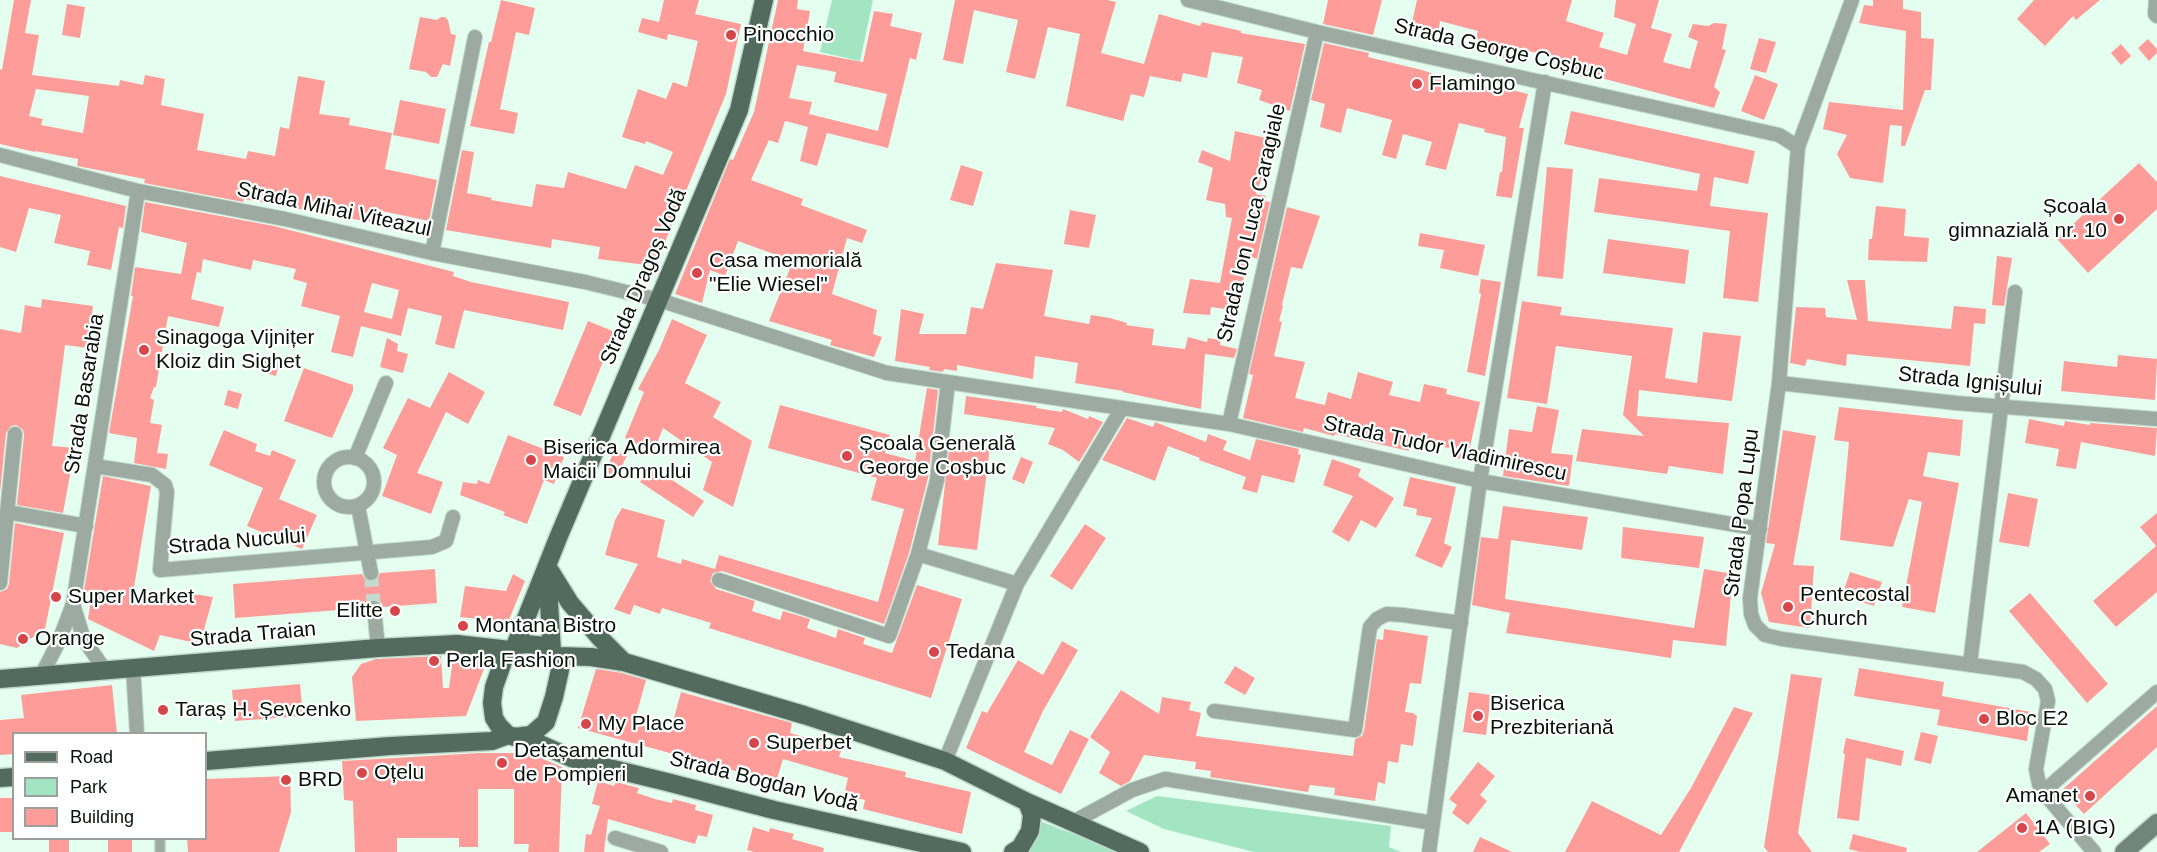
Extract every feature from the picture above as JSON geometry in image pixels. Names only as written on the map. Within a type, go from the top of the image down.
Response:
[{"type":"main road","name":"Strada Dragoș Vodă","points":[[512,648],[739,110],[764,0]]},
{"type":"main road","name":"Strada Dragoș Vodă","points":[[547,566],[555,654]]},
{"type":"main road","points":[[547,566],[570,603],[624,662]]},
{"type":"main road","name":"Strada Traian","points":[[0,679],[378,648],[457,644],[512,648]]},
{"type":"main road","points":[[516,736],[494,718],[492,703],[499,671],[512,648],[536,644],[555,654],[624,662],[804,715],[945,761],[1027,802],[1140,852]]},
{"type":"main road","points":[[207,761],[390,746],[492,741],[531,735],[546,722],[560,670],[555,654]]},
{"type":"main road","name":"Strada Bogdan Vodă","points":[[516,736],[576,760],[774,810],[962,852]]},
{"type":"main road","points":[[1013,852],[1020,848],[1030,831],[1032,815],[1027,802]]},
{"type":"main road","points":[[2124,852],[2157,823]]},
{"type":"street","name":"Strada George Coșbuc","points":[[1188,0],[1317,32],[1779,135],[1798,147]]},
{"type":"street","name":"Strada Popa Lupu","points":[[1852,0],[1798,147],[1779,383],[1750,598],[1751,614],[1755,625],[1765,635],[1782,639],[2023,672],[2036,679],[2045,688],[2048,701],[2036,769],[2043,792],[2094,852]]},
{"type":"street","points":[[2156,0],[2155,14],[2157,16]]},
{"type":"street","name":"Strada Ion Luca Caragiale","points":[[1229,424],[1317,32]]},
{"type":"street","points":[[432,253],[475,36]]},
{"type":"street","points":[[1429,852],[1480,481],[1545,82]]},
{"type":"street","name":"Strada Mihai Viteazul","points":[[0,155],[138,191],[285,219],[432,253],[585,282],[659,300]]},
{"type":"street","name":"Strada Basarabia","points":[[41,676],[59,641],[73,604],[138,191]]},
{"type":"street","points":[[1970,664],[1979,574],[2015,292]]},
{"type":"street","name":"Strada Tudor Vladimirescu","points":[[659,300],[886,373],[1229,424],[1480,481],[1760,529]]},
{"type":"street","points":[[719,580],[889,636],[918,554],[937,480],[948,382]]},
{"type":"street","points":[[355,458],[386,383]]},
{"type":"street","name":"Strada Ignișului","points":[[1779,383],[2002,407],[2157,419]]},
{"type":"street","points":[[945,761],[1017,584],[1122,408]]},
{"type":"street","points":[[0,583],[15,434]]},
{"type":"street","points":[[344,458],[355,458],[364,463],[371,471],[374,481],[372,492],[366,501],[358,506],[346,507],[337,504],[329,498],[324,489],[324,478],[328,469],[335,462],[344,458]]},
{"type":"street","name":"Strada Nucului","points":[[95,466],[152,475],[165,485],[167,492],[160,570],[432,548],[446,541],[453,517]]},
{"type":"street","points":[[358,506],[371,573]]},
{"type":"street","points":[[7,512],[86,526]]},
{"type":"street","points":[[918,554],[1017,584]]},
{"type":"street","name":"Strada Basarabia","points":[[73,604],[84,640],[105,670]]},
{"type":"street","points":[[374,608],[378,648]]},
{"type":"street","points":[[1214,711],[1355,730],[1370,627],[1377,619],[1387,614],[1461,623]]},
{"type":"street","points":[[134,668],[137,732]]},
{"type":"street","points":[[2043,792],[2157,692]]},
{"type":"street","points":[[1074,822],[1132,790],[1165,778],[1433,823]]},
{"type":"street","points":[[615,838],[661,852]]},
{"type":"green space","points":[[832,0],[873,0],[860,61],[820,52]]},
{"type":"green space","points":[[1157,796],[1391,826],[1389,847],[1401,852],[1254,852],[1164,829],[1126,811]]},
{"type":"green space","points":[[1037,820],[1120,852],[1027,852]]},
{"type":"building","points":[[14,0],[31,0],[25,33],[39,35],[32,75],[119,86],[120,80],[143,85],[145,75],[165,79],[161,105],[204,114],[197,150],[246,159],[248,151],[275,156],[280,127],[289,129],[298,76],[325,81],[319,114],[350,118],[349,125],[392,133],[385,169],[437,180],[429,221],[377,210],[375,223],[244,199],[243,202],[144,183],[145,179],[77,166],[78,159],[0,144],[0,69],[2,70]],"holes":[[[36,89],[89,96],[83,133],[41,125],[43,119],[29,116]]]},
{"type":"building","points":[[501,0],[535,8],[529,35],[516,32],[500,109],[518,113],[514,134],[470,126]]},
{"type":"building","points":[[664,0],[699,0],[695,14],[741,24],[726,94],[655,266],[598,259],[600,247],[552,239],[551,248],[446,230],[462,150],[474,152],[467,193],[532,207],[536,184],[564,188],[568,172],[626,189],[635,165],[663,175],[673,152],[646,141],[645,144],[622,137],[638,89],[666,99],[673,82],[687,87],[698,41],[668,34],[667,40],[638,32],[642,18],[659,22]]},
{"type":"building","points":[[778,0],[798,0],[797,9],[810,11],[803,51],[863,62],[874,11],[893,14],[890,26],[922,33],[916,60],[910,58],[888,148],[827,133],[817,166],[800,161],[808,127],[785,121],[778,143],[769,140],[751,180],[803,199],[801,205],[867,230],[862,243],[847,238],[832,294],[877,310],[873,334],[882,337],[874,357],[830,345],[832,340],[769,321],[793,261],[738,241],[725,276],[710,270],[702,303],[675,294],[730,159],[733,160],[754,112]],"holes":[[[797,65],[836,72],[834,82],[887,94],[878,131],[809,114],[812,102],[789,98]]]},
{"type":"building","points":[[955,0],[1107,0],[1116,2],[1101,53],[1144,64],[1159,14],[1200,26],[1202,22],[1241,31],[1241,33],[1305,44],[1290,111],[1259,100],[1262,90],[1237,83],[1243,57],[1212,52],[1207,78],[1183,73],[1181,82],[1150,76],[1144,97],[1131,94],[1123,121],[1066,106],[1080,34],[1048,27],[1035,79],[1006,72],[1018,20],[974,10],[963,64],[943,60]]},
{"type":"building","points":[[1328,0],[1382,0],[1373,35],[1323,24]]},
{"type":"building","points":[[1417,0],[1572,0],[1566,21],[1604,33],[1599,47],[1627,55],[1636,24],[1614,17],[1616,0],[1659,0],[1651,28],[1672,34],[1663,62],[1690,69],[1698,41],[1688,37],[1693,24],[1708,26],[1714,23],[1727,24],[1722,49],[1726,50],[1714,87],[1720,92],[1714,108],[1590,75],[1589,79],[1561,70],[1564,60],[1509,46],[1505,59],[1473,49],[1478,31],[1440,21],[1438,33],[1411,27]]},
{"type":"building","points":[[1873,0],[1903,0],[1903,9],[1921,12],[1921,38],[1934,39],[1931,90],[1925,90],[1905,146],[1901,146],[1902,126],[1890,125],[1883,183],[1850,178],[1837,154],[1847,135],[1823,129],[1829,102],[1903,110],[1906,31],[1859,23],[1864,5],[1873,6]]},
{"type":"building","points":[[2034,0],[2100,0],[2076,20],[2073,16],[2045,46],[2017,19]]},
{"type":"building","points":[[67,4],[85,7],[80,38],[62,35]]},
{"type":"building","points":[[420,17],[437,20],[445,17],[448,20],[451,34],[456,35],[450,66],[443,64],[437,77],[409,69]]},
{"type":"building","points":[[1759,38],[1776,42],[1766,73],[1750,69]]},
{"type":"building","points":[[2148,39],[2157,49],[2157,53],[2149,61],[2138,48]]},
{"type":"building","points":[[1324,43],[1369,53],[1368,57],[1443,77],[1528,94],[1519,128],[1524,128],[1512,198],[1496,196],[1500,172],[1502,172],[1506,137],[1484,132],[1485,129],[1459,123],[1446,170],[1425,165],[1432,142],[1403,134],[1396,159],[1382,155],[1392,120],[1347,108],[1341,133],[1320,127],[1325,104],[1311,100]]},
{"type":"building","points":[[2121,44],[2131,56],[2121,65],[2111,53]]},
{"type":"building","points":[[1755,75],[1778,84],[1764,120],[1741,111]]},
{"type":"building","points":[[400,100],[446,109],[439,144],[393,135]]},
{"type":"building","points":[[1571,111],[1755,151],[1748,184],[1714,177],[1710,206],[1768,213],[1758,302],[1723,298],[1730,231],[1594,212],[1599,178],[1697,191],[1700,174],[1564,144]]},
{"type":"building","points":[[1235,131],[1275,140],[1256,194],[1266,196],[1265,201],[1270,202],[1257,259],[1251,257],[1248,270],[1245,270],[1238,311],[1211,307],[1210,315],[1183,313],[1190,279],[1220,283],[1232,218],[1226,217],[1225,204],[1206,200],[1213,168],[1198,162],[1202,150],[1230,161]]},
{"type":"building","points":[[2139,163],[2157,182],[2157,209],[2088,273],[2057,239]]},
{"type":"building","points":[[961,165],[983,172],[973,206],[950,200]]},
{"type":"building","points":[[1547,167],[1573,169],[1563,279],[1537,276]]},
{"type":"building","points":[[0,176],[126,206],[123,228],[119,227],[111,270],[87,265],[90,251],[54,243],[61,215],[29,208],[16,252],[0,247]]},
{"type":"building","points":[[145,202],[274,226],[454,272],[453,276],[471,282],[569,302],[563,330],[464,310],[454,349],[435,344],[442,316],[408,308],[401,336],[361,326],[353,357],[331,352],[340,316],[301,306],[307,283],[293,279],[296,269],[253,260],[251,270],[203,259],[201,273],[197,272],[191,299],[224,307],[219,327],[168,316],[156,387],[150,398],[154,400],[150,423],[162,425],[157,453],[168,454],[166,469],[134,463],[137,438],[109,433],[133,296],[131,296],[135,267],[181,274],[187,243],[141,232]],"holes":[[[372,283],[399,290],[392,319],[364,312]]]},
{"type":"building","points":[[1876,206],[1906,209],[1904,236],[1929,238],[1927,262],[1868,260],[1869,239],[1872,239]]},
{"type":"building","points":[[1287,207],[1320,216],[1302,269],[1291,267],[1274,356],[1305,362],[1295,398],[1325,405],[1328,392],[1351,399],[1358,372],[1393,382],[1389,395],[1420,402],[1424,384],[1447,389],[1446,394],[1480,402],[1467,460],[1451,457],[1453,449],[1411,440],[1409,451],[1335,434],[1334,436],[1304,428],[1303,432],[1243,418],[1253,375],[1249,374]]},
{"type":"building","points":[[1070,210],[1096,215],[1089,248],[1064,244]]},
{"type":"building","points":[[1420,233],[1485,245],[1478,276],[1440,268],[1444,250],[1418,246]]},
{"type":"building","points":[[1608,239],[1689,250],[1685,284],[1603,273]]},
{"type":"building","points":[[1997,256],[2012,258],[2004,306],[1992,305]]},
{"type":"building","points":[[996,263],[1053,270],[1044,316],[1089,324],[1091,315],[1110,318],[1127,323],[1126,325],[1154,329],[1152,345],[1185,349],[1188,337],[1207,342],[1208,338],[1221,340],[1220,345],[1237,349],[1234,358],[1205,354],[1201,409],[1123,391],[1075,383],[1078,363],[1035,356],[1033,379],[957,365],[957,371],[944,369],[943,372],[929,370],[930,367],[895,361],[901,309],[924,314],[919,334],[966,334],[971,307],[983,309]]},
{"type":"building","points":[[1481,279],[1501,282],[1485,376],[1467,372],[1481,294],[1479,293]]},
{"type":"building","points":[[1847,280],[1865,280],[1868,321],[1951,329],[1954,306],[1986,309],[1985,324],[1974,323],[1970,366],[1847,354],[1846,366],[1807,359],[1805,366],[1790,363],[1796,307],[1825,308],[1826,317],[1857,320]]},
{"type":"building","points":[[42,299],[93,306],[88,348],[65,345],[52,446],[75,448],[63,513],[17,505],[24,435],[23,430],[16,425],[11,426],[6,433],[0,493],[0,329],[21,333],[25,305],[41,308]]},
{"type":"building","points":[[1522,301],[1562,307],[1560,315],[1673,328],[1665,378],[1697,383],[1703,332],[1741,336],[1732,401],[1639,390],[1637,416],[1729,423],[1723,474],[1669,466],[1667,474],[1576,461],[1582,429],[1644,436],[1623,415],[1632,356],[1556,346],[1547,404],[1507,398]]},
{"type":"building","points":[[672,319],[707,335],[685,383],[721,402],[713,417],[752,441],[733,507],[703,490],[712,462],[663,428],[653,453],[625,438],[644,392],[638,389],[659,350]]},
{"type":"building","points":[[588,321],[615,332],[581,416],[553,405]]},
{"type":"building","points":[[387,338],[398,344],[397,351],[408,354],[403,373],[380,367]]},
{"type":"building","points":[[2118,355],[2157,359],[2155,400],[2061,391],[2064,361],[2117,367]]},
{"type":"building","points":[[265,358],[279,363],[276,376],[261,372]]},
{"type":"building","points":[[304,368],[353,385],[353,391],[332,438],[284,421]]},
{"type":"building","points":[[449,372],[485,392],[468,424],[446,412],[417,473],[443,482],[431,514],[382,496],[397,455],[383,448],[408,398],[430,408]]},
{"type":"building","points":[[927,388],[938,390],[928,478],[909,553],[884,624],[722,571],[713,573],[710,581],[716,589],[755,601],[752,611],[780,620],[783,611],[810,619],[807,628],[836,638],[838,629],[865,638],[863,644],[892,653],[917,585],[962,599],[931,698],[709,628],[711,623],[662,608],[660,614],[634,605],[630,615],[614,609],[638,564],[605,555],[615,520],[622,508],[665,520],[657,557],[681,564],[682,559],[715,569],[719,555],[878,602],[904,509],[871,500],[877,478],[768,448],[780,405],[890,435],[885,453],[915,461]]},
{"type":"building","points":[[228,390],[242,394],[238,409],[224,405]]},
{"type":"building","points":[[966,396],[1037,406],[1036,408],[1062,412],[1063,409],[1103,422],[1079,462],[1063,450],[1048,444],[1055,428],[964,414]]},
{"type":"building","points":[[1537,406],[1559,410],[1551,453],[1573,455],[1569,486],[1503,476],[1509,429],[1532,432]]},
{"type":"building","points":[[1839,407],[1963,420],[1960,456],[1928,452],[1923,476],[1959,483],[1935,613],[1902,607],[1922,502],[1909,499],[1893,547],[1840,540],[1849,442],[1834,440]]},
{"type":"building","points":[[1127,418],[1153,427],[1155,422],[1206,442],[1208,434],[1227,441],[1223,450],[1250,460],[1256,439],[1299,449],[1298,454],[1301,455],[1294,483],[1262,475],[1257,493],[1242,489],[1246,477],[1168,446],[1155,481],[1102,460]]},
{"type":"building","points":[[2029,419],[2064,426],[2065,421],[2090,425],[2090,423],[2157,428],[2155,456],[2081,442],[2076,469],[2056,466],[2059,449],[2025,443]]},
{"type":"building","points":[[224,430],[257,444],[255,451],[270,456],[272,450],[296,460],[279,499],[317,515],[302,549],[247,526],[263,488],[209,465]]},
{"type":"building","points":[[1783,430],[1816,436],[1793,565],[1814,566],[1810,628],[1769,622],[1761,593],[1775,544],[1766,543]]},
{"type":"building","points":[[508,435],[564,457],[554,484],[544,480],[527,524],[503,515],[505,512],[460,495],[463,482],[477,484],[478,480],[489,484]]},
{"type":"building","points":[[950,441],[990,447],[977,550],[938,545]]},
{"type":"building","points":[[615,450],[627,456],[616,477],[605,471]]},
{"type":"building","points":[[1021,457],[1033,462],[1024,484],[1012,479]]},
{"type":"building","points":[[1332,459],[1361,469],[1358,476],[1394,498],[1376,528],[1361,520],[1349,542],[1332,532],[1353,496],[1323,485]]},
{"type":"building","points":[[651,466],[704,501],[693,517],[640,482]]},
{"type":"building","points":[[103,476],[151,486],[133,593],[169,600],[173,591],[213,597],[200,644],[160,635],[154,651],[88,619],[92,594],[84,591]]},
{"type":"building","points":[[1410,477],[1456,487],[1444,543],[1452,547],[1442,568],[1415,556],[1432,518],[1416,515],[1417,509],[1403,506]]},
{"type":"building","points":[[2008,493],[2038,499],[2029,547],[1999,542]]},
{"type":"building","points":[[1503,506],[1588,517],[1582,550],[1511,540],[1505,599],[1694,628],[1704,569],[1733,574],[1726,646],[1673,640],[1671,658],[1506,633],[1510,613],[1472,605],[1481,537],[1498,539]]},
{"type":"building","points":[[2157,513],[2157,592],[2116,627],[2093,601],[2156,546],[2140,527]]},
{"type":"building","points":[[15,523],[64,533],[45,629],[17,648],[0,644],[0,592],[7,589],[9,584]]},
{"type":"building","points":[[1085,524],[1106,538],[1072,590],[1050,576]]},
{"type":"building","points":[[1623,527],[1704,537],[1699,568],[1621,558]]},
{"type":"building","points":[[435,569],[437,603],[383,607],[381,602],[374,599],[368,601],[365,608],[235,618],[233,584],[362,574],[365,579],[372,582],[380,573]]},
{"type":"building","points":[[1850,572],[1882,582],[1874,606],[1842,596]]},
{"type":"building","points":[[513,574],[525,581],[508,622],[460,617],[465,586],[506,591]]},
{"type":"building","points":[[2030,593],[2108,684],[2087,703],[2009,611]]},
{"type":"building","points":[[1384,629],[1428,636],[1421,684],[1410,683],[1405,712],[1417,716],[1413,746],[1401,744],[1398,763],[1388,761],[1385,784],[1378,782],[1375,801],[1334,795],[1335,788],[1310,785],[1308,792],[1210,777],[1211,771],[1195,769],[1196,762],[1144,755],[1130,781],[1121,786],[1099,773],[1110,752],[1090,737],[1121,690],[1159,714],[1162,697],[1191,702],[1189,710],[1201,713],[1196,736],[1353,756],[1355,739],[1362,736],[1364,731],[1377,639],[1383,640]]},
{"type":"building","points":[[1062,641],[1078,650],[1043,711],[1024,752],[1052,765],[1070,730],[1089,739],[1061,794],[966,748],[982,711],[987,713],[1018,660],[1043,675]]},
{"type":"building","points":[[441,656],[443,688],[449,688],[453,658],[487,661],[466,716],[356,721],[352,677],[361,664],[376,659]]},
{"type":"building","points":[[1235,666],[1255,678],[1245,695],[1224,683]]},
{"type":"building","points":[[1859,668],[1944,682],[1942,696],[2031,712],[2027,741],[1937,725],[1940,710],[1854,696]]},
{"type":"building","points":[[596,669],[646,680],[634,723],[670,733],[681,692],[792,723],[790,733],[842,748],[839,757],[906,772],[905,777],[971,792],[962,834],[863,809],[865,800],[844,795],[848,778],[783,759],[776,782],[578,728]]},
{"type":"building","points":[[1791,674],[1822,678],[1798,833],[1812,852],[1768,852],[1764,847]]},
{"type":"building","points":[[300,684],[303,716],[235,721],[232,690]]},
{"type":"building","points":[[112,685],[117,732],[12,732],[12,754],[0,755],[0,720],[24,718],[21,695]]},
{"type":"building","points":[[1469,692],[1491,695],[1486,735],[1463,732]]},
{"type":"building","points":[[2157,706],[2157,747],[2084,814],[2062,790]]},
{"type":"building","points":[[1734,707],[1753,713],[1679,852],[1565,852],[1592,801],[1661,835],[1691,788]]},
{"type":"building","points":[[1921,732],[1938,736],[1931,764],[1914,760]]},
{"type":"building","points":[[1846,738],[1904,751],[1901,766],[1866,758],[1859,821],[1837,818]]},
{"type":"building","points":[[480,753],[529,753],[562,767],[559,852],[528,852],[529,844],[514,844],[514,789],[478,789],[478,847],[459,847],[459,838],[397,838],[397,852],[355,852],[353,801],[344,800],[342,761]]},
{"type":"building","points":[[1478,762],[1495,776],[1480,795],[1487,801],[1468,825],[1452,813],[1457,805],[1449,799]]},
{"type":"building","points":[[290,776],[291,812],[279,852],[188,852],[187,840],[207,840],[207,779]]},
{"type":"building","points":[[598,781],[614,786],[616,782],[639,788],[637,793],[655,799],[672,803],[673,799],[696,805],[695,810],[713,815],[707,837],[698,835],[695,844],[608,819],[604,852],[584,852],[586,834],[591,835],[600,806],[592,804]]},
{"type":"building","points":[[0,798],[12,798],[12,832],[0,832]]},
{"type":"building","name":"1A (BIG)","points":[[2026,813],[2050,844],[2039,852],[1977,852]]},
{"type":"building","points":[[753,827],[769,832],[770,828],[794,834],[792,839],[824,848],[823,852],[754,852],[747,850]]},
{"type":"building","points":[[1853,834],[1907,848],[1906,852],[1860,852],[1849,849]]},
{"type":"building","points":[[1480,837],[1512,852],[1473,852]]},
{"type":"building","points":[[49,840],[69,840],[69,852],[49,852]]},
{"type":"building","points":[[108,840],[132,840],[132,852],[108,852]]},
{"type":"tunnel","points":[[371,573],[374,608]]},
{"type":"place","name":"Pinocchio","points":[[731,35]]},
{"type":"place","name":"Flamingo","points":[[1417,84]]},
{"type":"place","name":"Școala gimnazială nr. 10","points":[[2119,219]]},
{"type":"place","name":"Casa memorială \"Elie Wiesel\"","points":[[697,273]]},
{"type":"place","name":"Sinagoga Vijnițer Kloiz din Sighet","points":[[144,350]]},
{"type":"place","name":"Școala Generală George Coșbuc","points":[[847,456]]},
{"type":"place","name":"Biserica Adormirea Maicii Domnului","points":[[531,460]]},
{"type":"place","name":"Super Market","points":[[56,597]]},
{"type":"place","name":"Pentecostal Church","points":[[1788,607]]},
{"type":"place","name":"Elitte","points":[[395,611]]},
{"type":"place","name":"Montana Bistro","points":[[463,626]]},
{"type":"place","name":"Orange","points":[[23,639]]},
{"type":"place","name":"Tedana","points":[[934,652]]},
{"type":"place","name":"Perla Fashion","points":[[434,661]]},
{"type":"place","name":"Taraș H. Șevcenko","points":[[163,710]]},
{"type":"place","name":"Biserica Prezbiteriană","points":[[1478,716]]},
{"type":"place","name":"Bloc E2","points":[[1984,719]]},
{"type":"place","name":"My Place","points":[[586,724]]},
{"type":"place","name":"Superbet","points":[[754,743]]},
{"type":"place","name":"Detașamentul de Pompieri","points":[[502,763]]},
{"type":"place","name":"Oțelu","points":[[362,773]]},
{"type":"place","name":"BRD","points":[[286,780]]},
{"type":"place","name":"Amanet","points":[[2090,796]]},
{"type":"place","name":"1A (BIG)","points":[[2022,828]]}]
